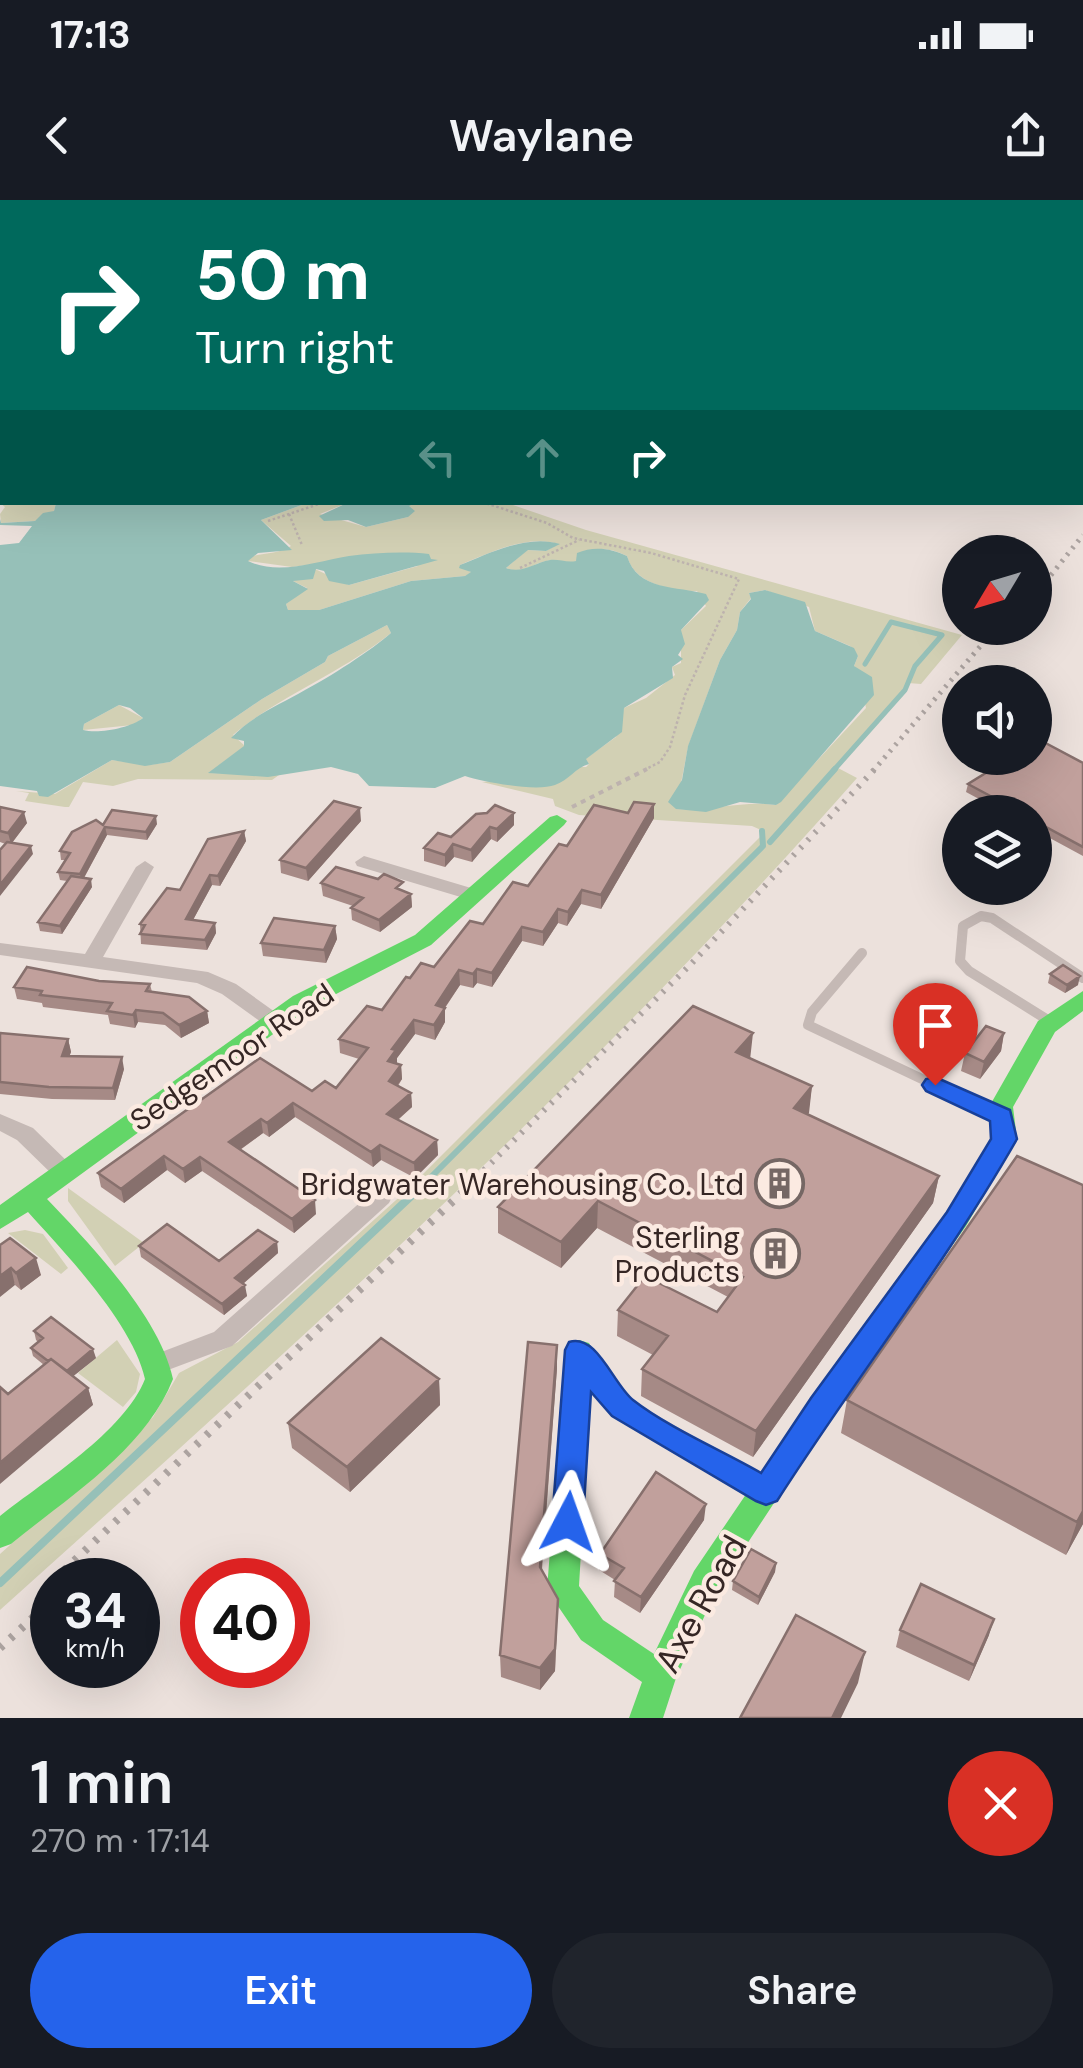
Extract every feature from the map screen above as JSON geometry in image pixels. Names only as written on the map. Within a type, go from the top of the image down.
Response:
[{"type":"street","name":"Sedgemoor Road","points":[[0,1219],[315,994],[423,940],[557,820]]},
{"type":"street","points":[[364,862],[474,895]]},
{"type":"street","points":[[90,962],[151,868],[123,864]]},
{"type":"street","points":[[0,949],[217,982],[274,1022]]},
{"type":"street","name":"Axe Road","points":[[646,1718],[660,1676],[705,1581],[822,1406],[956,1219],[1004,1139],[1001,1107],[1052,1022],[1083,1000]]},
{"type":"street","points":[[0,1122],[25,1134],[66,1173]]},
{"type":"street","points":[[160,1363],[223,1339],[381,1197]]},
{"type":"street","points":[[0,1534],[143,1410],[154,1392],[160,1363],[54,1223],[30,1198]]},
{"type":"street","points":[[579,1350],[598,1381],[622,1408],[766,1492]]},
{"type":"street","points":[[579,1350],[563,1590],[574,1615],[592,1635],[660,1676]]},
{"type":"lane","points":[[1052,1022],[969,971],[960,961],[963,926],[981,916],[992,918],[1083,978]]},
{"type":"lane","points":[[862,953],[812,1012],[808,1025],[1002,1116]]},
{"type":"path","points":[[268,522],[316,505]]},
{"type":"path","points":[[491,505],[547,523],[580,539],[639,550],[739,579],[683,700],[667,754],[660,762],[575,804],[557,820]]},
{"type":"path","points":[[289,514],[302,545]]},
{"type":"path","points":[[520,568],[569,548],[580,539]]},
{"type":"shaded area","points":[[2,505],[56,505],[54,511],[35,521],[1,523],[0,514]]},
{"type":"shaded area","points":[[302,505],[342,505],[320,514],[366,527],[408,517],[409,505],[513,505],[586,530],[942,629],[942,645],[954,645],[921,684],[908,683],[838,768],[857,778],[654,997],[440,1207],[57,1558],[30,1558],[30,1583],[0,1610],[0,1554],[153,1417],[179,1373],[238,1342],[405,1192],[760,837],[761,830],[752,826],[579,815],[555,806],[553,799],[482,782],[543,783],[586,767],[589,764],[585,759],[616,737],[624,708],[646,698],[675,675],[672,667],[681,663],[681,630],[706,606],[697,591],[655,584],[637,573],[627,556],[605,549],[570,563],[552,560],[524,569],[506,568],[527,550],[546,551],[558,544],[534,541],[508,546],[460,565],[472,573],[465,576],[411,581],[319,610],[288,610],[286,604],[307,588],[293,581],[315,569],[349,585],[418,566],[391,554],[292,567],[246,558],[291,546],[261,520]],"holes":[[[765,590],[809,607],[815,631],[850,646],[858,656],[854,666],[859,672],[866,708],[776,805],[676,809],[688,747],[720,660],[737,630],[740,612],[751,598],[749,593]]]},
{"type":"shaded area","points":[[387,625],[391,633],[372,647],[271,707],[233,735],[245,746],[209,773],[279,775],[272,780],[138,779],[113,786],[83,782],[69,807],[25,801],[29,793],[16,791],[55,794],[112,760],[149,765],[170,762],[262,699],[325,662],[328,656]]},
{"type":"shaded area","points":[[119,705],[143,718],[133,725],[83,730],[84,724]]},
{"type":"shaded area","points":[[68,1188],[144,1243],[115,1266],[68,1201]]},
{"type":"shaded area","points":[[25,1230],[43,1234],[68,1268],[61,1274],[8,1233]]},
{"type":"shaded area","points":[[117,1340],[140,1374],[136,1392],[123,1407],[78,1373]]},
{"type":"water","points":[[56,505],[302,505],[261,520],[292,550],[258,553],[248,561],[285,567],[349,556],[399,553],[429,554],[431,559],[438,560],[349,585],[329,581],[324,571],[316,569],[313,579],[293,581],[308,589],[286,604],[288,610],[319,610],[411,581],[465,576],[471,572],[459,568],[460,565],[509,546],[535,541],[560,544],[546,551],[528,550],[506,568],[523,569],[550,560],[576,561],[577,553],[608,550],[627,556],[632,567],[649,581],[706,594],[709,600],[681,630],[685,644],[678,655],[683,659],[672,667],[673,678],[624,708],[622,732],[586,759],[589,764],[555,785],[523,787],[465,776],[435,788],[369,786],[358,774],[331,767],[268,777],[208,773],[244,746],[244,741],[231,738],[239,730],[373,647],[391,633],[387,625],[328,656],[325,662],[262,699],[170,762],[145,766],[112,760],[48,797],[39,796],[37,791],[0,786],[0,545],[19,543],[32,526],[0,525],[0,519],[1,523],[35,521],[43,513],[54,511]],"holes":[[[119,705],[143,718],[114,729],[83,730],[84,724]]]},
{"type":"water","points":[[343,505],[411,505],[415,511],[408,517],[366,527],[348,520],[324,521],[319,516]]},
{"type":"water","points":[[765,590],[805,602],[815,631],[854,648],[858,656],[854,666],[872,677],[874,695],[776,805],[740,802],[706,812],[676,809],[668,802],[682,780],[688,746],[720,660],[737,630],[740,612],[751,599],[749,593]]},
{"type":"building","points":[[1052,746],[1083,763],[1083,847],[1052,830],[1052,795],[988,795],[968,784],[983,775],[1052,775]]},
{"type":"building","points":[[334,801],[360,808],[306,868],[280,860]]},
{"type":"building","points":[[634,802],[654,804],[601,895],[582,890],[568,912],[558,909],[543,932],[522,927],[492,973],[459,970],[436,1005],[445,1008],[434,1025],[414,1020],[392,1049],[396,1050],[388,1061],[401,1065],[389,1081],[411,1093],[387,1114],[437,1140],[414,1163],[380,1145],[371,1152],[293,1103],[267,1123],[261,1119],[229,1142],[315,1200],[292,1219],[200,1157],[183,1169],[164,1156],[121,1189],[98,1173],[260,1058],[312,1091],[325,1081],[336,1088],[368,1048],[339,1039],[367,1006],[382,1010],[421,963],[434,967],[470,921],[483,924],[513,882],[528,886],[559,844],[567,846],[594,805],[628,813]]},
{"type":"building","points":[[495,805],[514,813],[497,829],[490,827],[471,850],[453,844],[445,855],[424,848],[438,833],[451,837],[476,814],[487,813]]},
{"type":"building","points":[[0,807],[24,812],[8,833],[0,831]]},
{"type":"building","points":[[112,810],[156,816],[146,832],[105,827],[80,874],[58,872],[70,853],[60,851],[72,832],[96,820],[103,825]]},
{"type":"building","points":[[244,831],[218,876],[210,875],[186,919],[215,923],[205,940],[140,934],[145,925],[140,924],[167,888],[180,890],[208,839]]},
{"type":"building","points":[[7,842],[31,846],[0,885],[0,850]]},
{"type":"building","points":[[336,867],[378,879],[384,874],[403,882],[396,888],[411,894],[379,920],[351,908],[363,898],[321,883]]},
{"type":"building","points":[[71,876],[91,879],[60,926],[38,922]]},
{"type":"building","points":[[274,918],[335,926],[324,950],[261,943]]},
{"type":"building","points":[[1063,965],[1080,976],[1067,985],[1050,974]]},
{"type":"building","points":[[27,967],[99,981],[150,984],[146,991],[189,997],[207,1011],[179,1025],[163,1013],[136,1010],[133,1015],[107,1011],[112,1003],[40,995],[42,991],[14,987]]},
{"type":"building","points":[[693,1006],[753,1033],[736,1052],[812,1086],[794,1108],[939,1176],[756,1431],[642,1369],[668,1336],[618,1310],[645,1276],[717,1312],[743,1277],[598,1201],[561,1242],[498,1207]]},
{"type":"building","points":[[986,1026],[1004,1033],[984,1062],[965,1053]]},
{"type":"building","points":[[0,1033],[68,1039],[62,1056],[122,1057],[113,1088],[0,1082]]},
{"type":"building","points":[[1017,1156],[1083,1185],[1083,1511],[1077,1522],[847,1400]]},
{"type":"building","points":[[167,1224],[219,1261],[258,1230],[277,1242],[235,1278],[245,1285],[222,1304],[139,1246]]},
{"type":"building","points":[[10,1238],[36,1258],[16,1273],[11,1268],[0,1276],[0,1245]]},
{"type":"building","points":[[51,1317],[93,1349],[67,1371],[31,1348],[43,1338],[34,1331]]},
{"type":"building","points":[[381,1338],[439,1379],[347,1467],[288,1423]]},
{"type":"building","points":[[528,1342],[557,1345],[540,1567],[558,1599],[555,1649],[540,1668],[500,1655]]},
{"type":"building","points":[[51,1359],[88,1388],[0,1463],[0,1387],[8,1394]]},
{"type":"building","points":[[656,1472],[706,1504],[641,1597],[614,1581],[624,1568],[600,1554]]},
{"type":"building","points":[[751,1549],[776,1563],[759,1597],[733,1581]]},
{"type":"building","points":[[921,1584],[994,1619],[974,1665],[900,1630]]},
{"type":"building","points":[[796,1615],[865,1652],[832,1718],[740,1718]]},
{"type":"waterway","points":[[833,771],[905,690],[915,666],[942,635],[891,622],[865,664]]},
{"type":"waterway","points":[[770,842],[835,769]]},
{"type":"waterway","points":[[423,1185],[763,846],[762,831]]},
{"type":"waterway","points":[[0,1583],[425,1183]]},
{"type":"railway","points":[[1052,574],[1083,535]]},
{"type":"railway","points":[[873,771],[981,645]]},
{"type":"railway","points":[[469,1185],[691,964],[875,769]]},
{"type":"railway","points":[[77,1558],[472,1183]]},
{"type":"railway","points":[[0,1648],[30,1620]]},
{"type":"traffic: fast","points":[[0,1219],[301,1002],[423,940],[557,821]]},
{"type":"traffic: fast","points":[[646,1718],[660,1676],[705,1581],[822,1406],[957,1219],[1004,1139],[1001,1107],[1046,1027],[1083,999]]},
{"type":"traffic: fast","points":[[0,1534],[116,1438],[152,1396],[159,1379],[156,1363],[127,1315],[30,1198]]},
{"type":"traffic: fast","points":[[579,1351],[563,1590],[592,1630],[660,1676]]},
{"type":"place","name":"Bridgwater Warehousing Co. Ltd","points":[[779,1184]]},
{"type":"place","name":"Sterling Products","points":[[775,1254]]},
{"type":"route","points":[[568,1522],[579,1350],[598,1381],[622,1408],[766,1492],[822,1406],[956,1219],[1004,1139],[1002,1116],[935,1085]]}]
